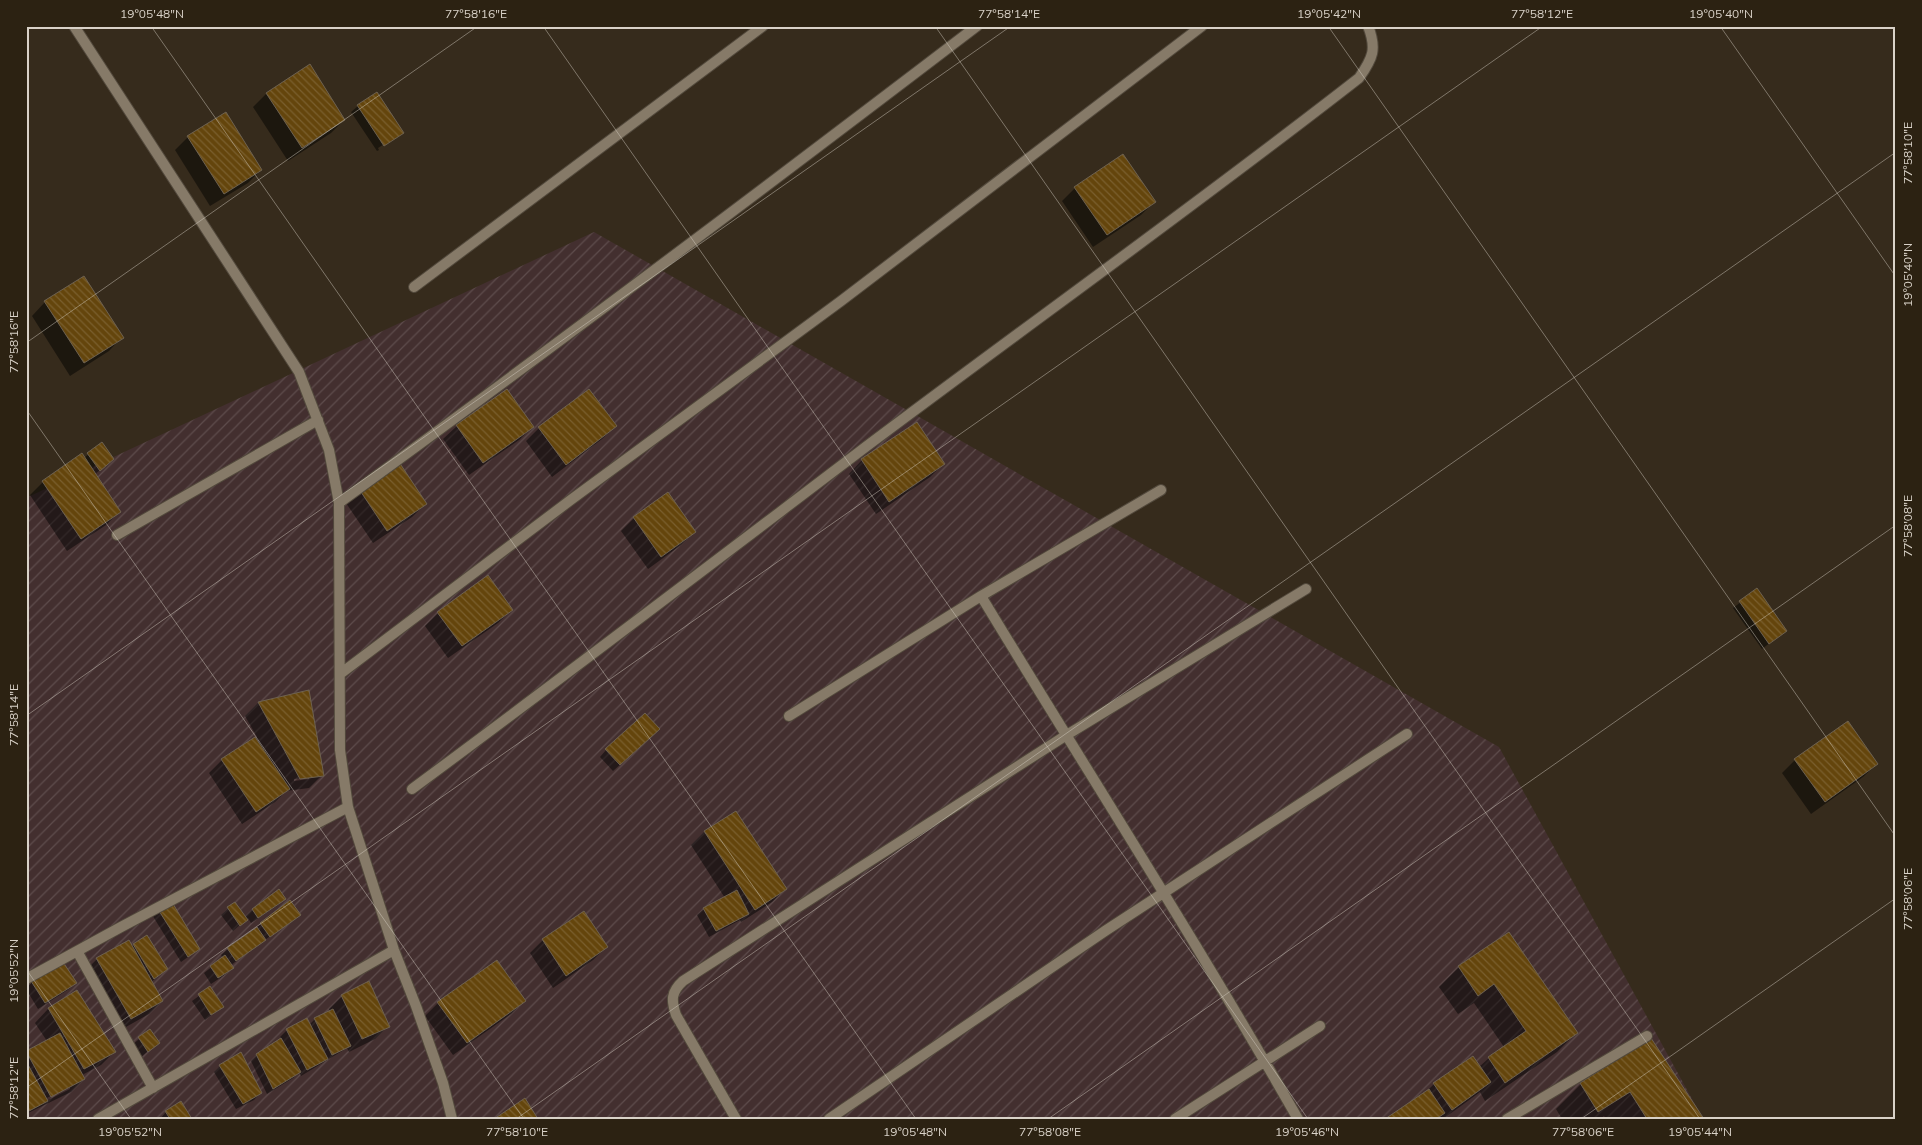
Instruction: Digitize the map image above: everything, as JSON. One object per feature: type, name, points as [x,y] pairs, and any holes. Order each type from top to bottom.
[{"type":"street","points":[[74,26],[299,372],[329,450],[339,502],[340,750],[348,807],[394,950],[443,1082],[452,1119]]},
{"type":"street","points":[[414,287],[763,26]]},
{"type":"street","points":[[339,502],[527,365],[977,26]]},
{"type":"street","points":[[340,674],[572,499],[849,295],[1202,26]]},
{"type":"street","points":[[412,789],[860,452],[1118,261],[1359,78],[1372,56],[1374,48],[1368,26]]},
{"type":"street","points":[[117,535],[318,420]]},
{"type":"street","points":[[789,716],[981,596],[1161,490]]},
{"type":"street","points":[[736,1119],[676,1015],[672,1001],[676,987],[1065,736],[1306,589]]},
{"type":"street","points":[[981,596],[1065,736],[1164,892],[1298,1119]]},
{"type":"street","points":[[829,1119],[1164,892],[1407,734]]},
{"type":"street","points":[[26,979],[348,807]]},
{"type":"street","points":[[98,1119],[394,950]]},
{"type":"street","points":[[77,951],[153,1088]]},
{"type":"street","points":[[1175,1119],[1320,1026]]},
{"type":"street","points":[[1508,1119],[1647,1036]]},
{"type":"shaded area","points":[[594,232],[1499,747],[1703,1119],[26,1119],[26,498]]},
{"type":"building","points":[[310,64],[345,120],[302,148],[266,93]]},
{"type":"building","points":[[377,92],[404,133],[384,146],[357,105]]},
{"type":"building","points":[[226,112],[262,170],[224,194],[187,136]]},
{"type":"building","points":[[1123,154],[1156,202],[1107,235],[1074,187]]},
{"type":"building","points":[[84,276],[124,338],[84,363],[44,301]]},
{"type":"building","points":[[507,389],[534,427],[483,463],[456,425]]},
{"type":"building","points":[[589,389],[617,426],[566,465],[538,427]]},
{"type":"building","points":[[917,422],[945,464],[889,502],[861,459]]},
{"type":"building","points":[[102,442],[114,459],[100,471],[87,453]]},
{"type":"building","points":[[82,453],[121,512],[81,539],[42,481]]},
{"type":"building","points":[[399,462],[427,504],[387,531],[359,489]]},
{"type":"building","points":[[668,492],[696,532],[661,557],[633,517]]},
{"type":"building","points":[[488,575],[513,610],[462,646],[437,612]]},
{"type":"building","points":[[1757,588],[1787,631],[1769,644],[1739,601]]},
{"type":"building","points":[[309,690],[324,776],[300,779],[258,702]]},
{"type":"building","points":[[645,713],[660,729],[620,765],[605,749]]},
{"type":"building","points":[[1848,721],[1878,764],[1825,802],[1794,759]]},
{"type":"building","points":[[255,737],[290,789],[256,812],[221,759]]},
{"type":"building","points":[[736,811],[787,889],[755,910],[704,831]]},
{"type":"building","points":[[279,889],[286,899],[258,918],[252,909]]},
{"type":"building","points":[[737,890],[749,914],[716,931],[703,908]]},
{"type":"building","points":[[169,897],[200,949],[188,957],[156,906]]},
{"type":"building","points":[[290,900],[301,915],[270,937],[260,923]]},
{"type":"building","points":[[235,902],[248,920],[240,926],[227,907]]},
{"type":"building","points":[[584,911],[608,947],[566,976],[542,939]]},
{"type":"building","points":[[257,927],[266,940],[236,961],[227,948]]},
{"type":"building","points":[[1509,932],[1578,1033],[1505,1083],[1488,1057],[1526,1031],[1494,984],[1478,996],[1458,966]]},
{"type":"building","points":[[147,935],[168,969],[154,979],[133,944]]},
{"type":"building","points":[[129,940],[163,1001],[131,1019],[96,958]]},
{"type":"building","points":[[225,955],[234,968],[218,978],[210,966]]},
{"type":"building","points":[[497,960],[526,1001],[467,1043],[437,1002]]},
{"type":"building","points":[[63,962],[77,983],[45,1003],[31,981]]},
{"type":"building","points":[[369,981],[390,1027],[362,1039],[341,995]]},
{"type":"building","points":[[210,986],[224,1007],[211,1015],[198,994]]},
{"type":"building","points":[[77,990],[116,1052],[84,1069],[48,1008]]},
{"type":"building","points":[[333,1009],[351,1046],[332,1055],[314,1018]]},
{"type":"building","points":[[307,1018],[328,1059],[307,1070],[286,1029]]},
{"type":"building","points":[[150,1029],[160,1043],[148,1052],[138,1037]]},
{"type":"building","points":[[60,1033],[85,1079],[51,1097],[26,1051]]},
{"type":"building","points":[[281,1038],[301,1072],[273,1089],[256,1054]]},
{"type":"building","points":[[1651,1038],[1704,1119],[1647,1119],[1630,1092],[1598,1112],[1580,1083]]},
{"type":"building","points":[[241,1052],[262,1093],[243,1104],[219,1065]]},
{"type":"building","points":[[1473,1056],[1491,1082],[1452,1110],[1433,1083]]},
{"type":"building","points":[[26,1061],[48,1101],[29,1111],[26,1105]]},
{"type":"building","points":[[1429,1089],[1445,1113],[1436,1119],[1385,1119]]},
{"type":"building","points":[[525,1098],[538,1119],[494,1119]]},
{"type":"building","points":[[181,1101],[192,1119],[170,1119],[165,1111]]}]
